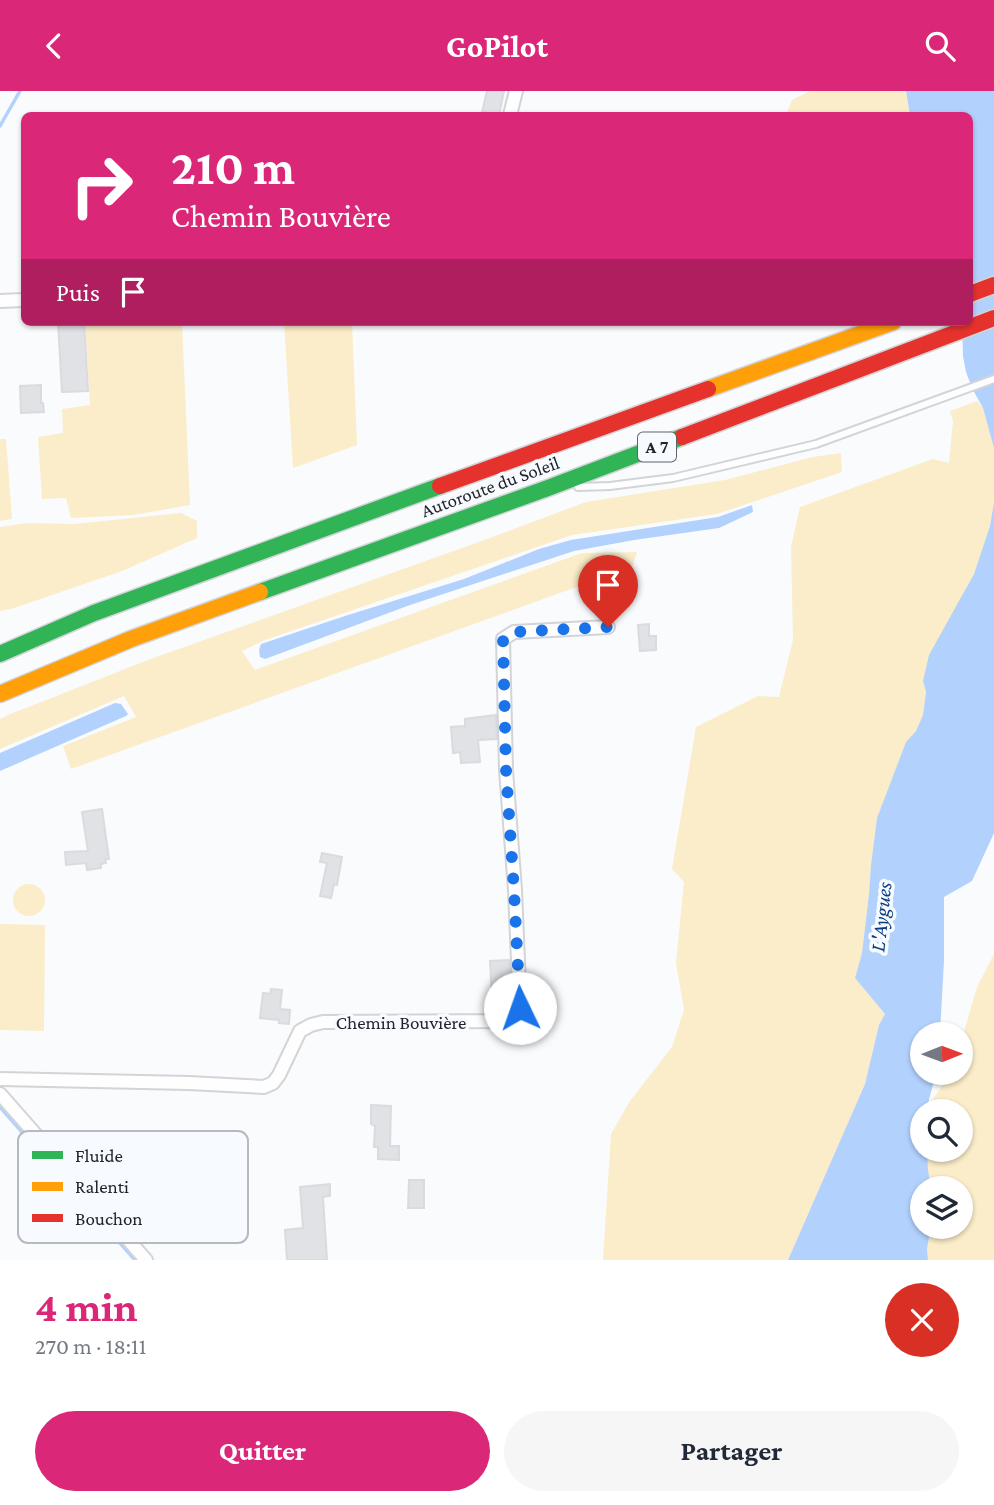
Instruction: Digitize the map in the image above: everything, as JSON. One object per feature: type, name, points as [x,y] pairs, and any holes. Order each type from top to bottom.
[{"type":"highway","points":[[973,293],[994,285]]},
{"type":"highway","name":"Autoroute du Soleil","points":[[0,694],[144,634],[548,488],[994,319]]},
{"type":"highway","name":"Autoroute du Soleil","points":[[0,654],[94,613],[194,575],[882,326]]},
{"type":"street","points":[[511,112],[516,91]]},
{"type":"street","points":[[0,301],[21,300]]},
{"type":"street","name":"Chemin Bouvière","points":[[0,1079],[264,1087],[273,1083],[279,1075],[300,1031],[311,1025],[323,1022],[510,1021],[517,1017],[520,1008],[506,770],[503,639],[514,632],[608,627]]},
{"type":"street","points":[[0,1094],[33,1131]]},
{"type":"street","points":[[131,1243],[146,1260]]},
{"type":"lane","points":[[548,488],[610,486],[673,478],[816,444],[994,379]]},
{"type":"shaded area","points":[[810,91],[906,91],[910,112],[787,112],[792,100]]},
{"type":"shaded area","points":[[85,326],[182,326],[190,505],[134,515],[71,518],[66,498],[42,499],[38,437],[63,433],[62,409],[90,405]]},
{"type":"shaded area","points":[[284,326],[352,326],[357,445],[293,468]]},
{"type":"shaded area","points":[[977,401],[983,408],[994,448],[994,502],[990,526],[974,574],[923,681],[926,692],[923,715],[916,731],[906,743],[877,818],[862,953],[855,978],[885,1014],[879,1025],[865,1084],[788,1260],[603,1260],[611,1134],[630,1101],[672,1047],[684,1010],[676,963],[684,882],[672,869],[696,727],[758,696],[779,697],[793,640],[791,547],[800,507],[933,459],[949,463],[953,421],[950,411]]},
{"type":"shaded area","points":[[0,439],[6,439],[12,519],[0,521]]},
{"type":"shaded area","points":[[841,453],[842,472],[717,514],[572,535],[265,640],[242,651],[255,670],[582,553],[637,552],[632,567],[71,769],[63,746],[136,717],[124,696],[0,749],[0,719],[8,715],[148,660],[586,502],[725,480],[813,457]]},
{"type":"shaded area","points":[[181,513],[197,521],[197,538],[122,571],[0,611],[0,527],[28,523],[74,524]]},
{"type":"shaded area","points":[[29,884],[40,889],[45,900],[40,911],[29,916],[18,911],[13,900],[18,889]]},
{"type":"shaded area","points":[[0,924],[45,925],[44,1031],[0,1030]]},
{"type":"shaded area","points":[[994,954],[994,1260],[928,1260],[929,1239],[973,1239],[973,1176],[929,1176],[928,1162],[973,1162],[973,1099],[933,1099],[943,1085],[973,1085],[973,1022],[967,1022],[977,987]]},
{"type":"water","points":[[906,91],[994,91],[994,448],[983,408],[966,372],[963,356],[962,326],[973,326],[973,112],[910,112]]},
{"type":"water","name":"L'Aygues","points":[[994,502],[994,833],[972,881],[944,897],[941,1022],[910,1022],[910,1085],[933,1085],[929,1099],[910,1099],[910,1162],[928,1162],[929,1176],[910,1176],[910,1239],[929,1239],[928,1260],[788,1260],[865,1084],[879,1025],[885,1014],[855,978],[862,953],[877,818],[906,742],[916,731],[923,715],[926,692],[923,681],[929,655],[974,574],[990,526]]},
{"type":"water","points":[[752,505],[753,512],[719,528],[574,551],[410,605],[265,659],[260,657],[261,644],[464,579],[539,549],[571,540],[718,517]]},
{"type":"water","points":[[115,703],[121,704],[128,714],[126,716],[0,771],[0,753]]},
{"type":"building","points":[[487,91],[504,91],[500,112],[482,112]]},
{"type":"building","points":[[58,326],[84,326],[88,391],[62,392]]},
{"type":"building","points":[[41,385],[44,412],[21,413],[20,386]]},
{"type":"building","points":[[649,624],[649,636],[656,636],[656,650],[640,651],[638,625]]},
{"type":"building","points":[[496,715],[497,739],[478,740],[480,762],[461,763],[460,752],[453,753],[451,727],[465,726],[465,719]]},
{"type":"building","points":[[102,809],[109,859],[105,859],[106,863],[101,864],[101,868],[87,870],[86,863],[66,865],[65,852],[88,851],[82,812]]},
{"type":"building","points":[[322,853],[342,857],[337,885],[334,884],[331,898],[320,896],[327,863],[320,862]]},
{"type":"building","points":[[509,960],[511,1007],[508,1012],[493,1012],[490,961]]},
{"type":"building","points":[[271,989],[282,990],[280,1009],[290,1010],[289,1024],[260,1018],[263,993],[270,994]]},
{"type":"building","points":[[371,1105],[391,1106],[390,1146],[399,1146],[399,1160],[378,1159],[378,1147],[374,1147],[375,1126],[371,1124]]},
{"type":"building","points":[[409,1180],[424,1180],[424,1208],[408,1208]]},
{"type":"building","points":[[330,1184],[330,1196],[323,1197],[327,1260],[287,1260],[285,1230],[303,1228],[300,1187]]},
{"type":"waterway","points":[[0,126],[20,91]]},
{"type":"waterway","points":[[0,1107],[21,1131]]},
{"type":"waterway","points":[[120,1243],[135,1260]]},
{"type":"traffic: fast","points":[[260,592],[682,437]]},
{"type":"traffic: fast","points":[[0,654],[94,613],[440,486]]},
{"type":"traffic: slow","points":[[708,389],[882,326]]},
{"type":"traffic: slow","points":[[0,694],[131,639],[260,592]]},
{"type":"traffic: jam","points":[[973,293],[994,285]]},
{"type":"traffic: jam","points":[[682,437],[994,318]]},
{"type":"traffic: jam","points":[[440,486],[708,389]]},
{"type":"route","points":[[520,1008],[506,770],[503,639],[514,632],[608,627]]}]
